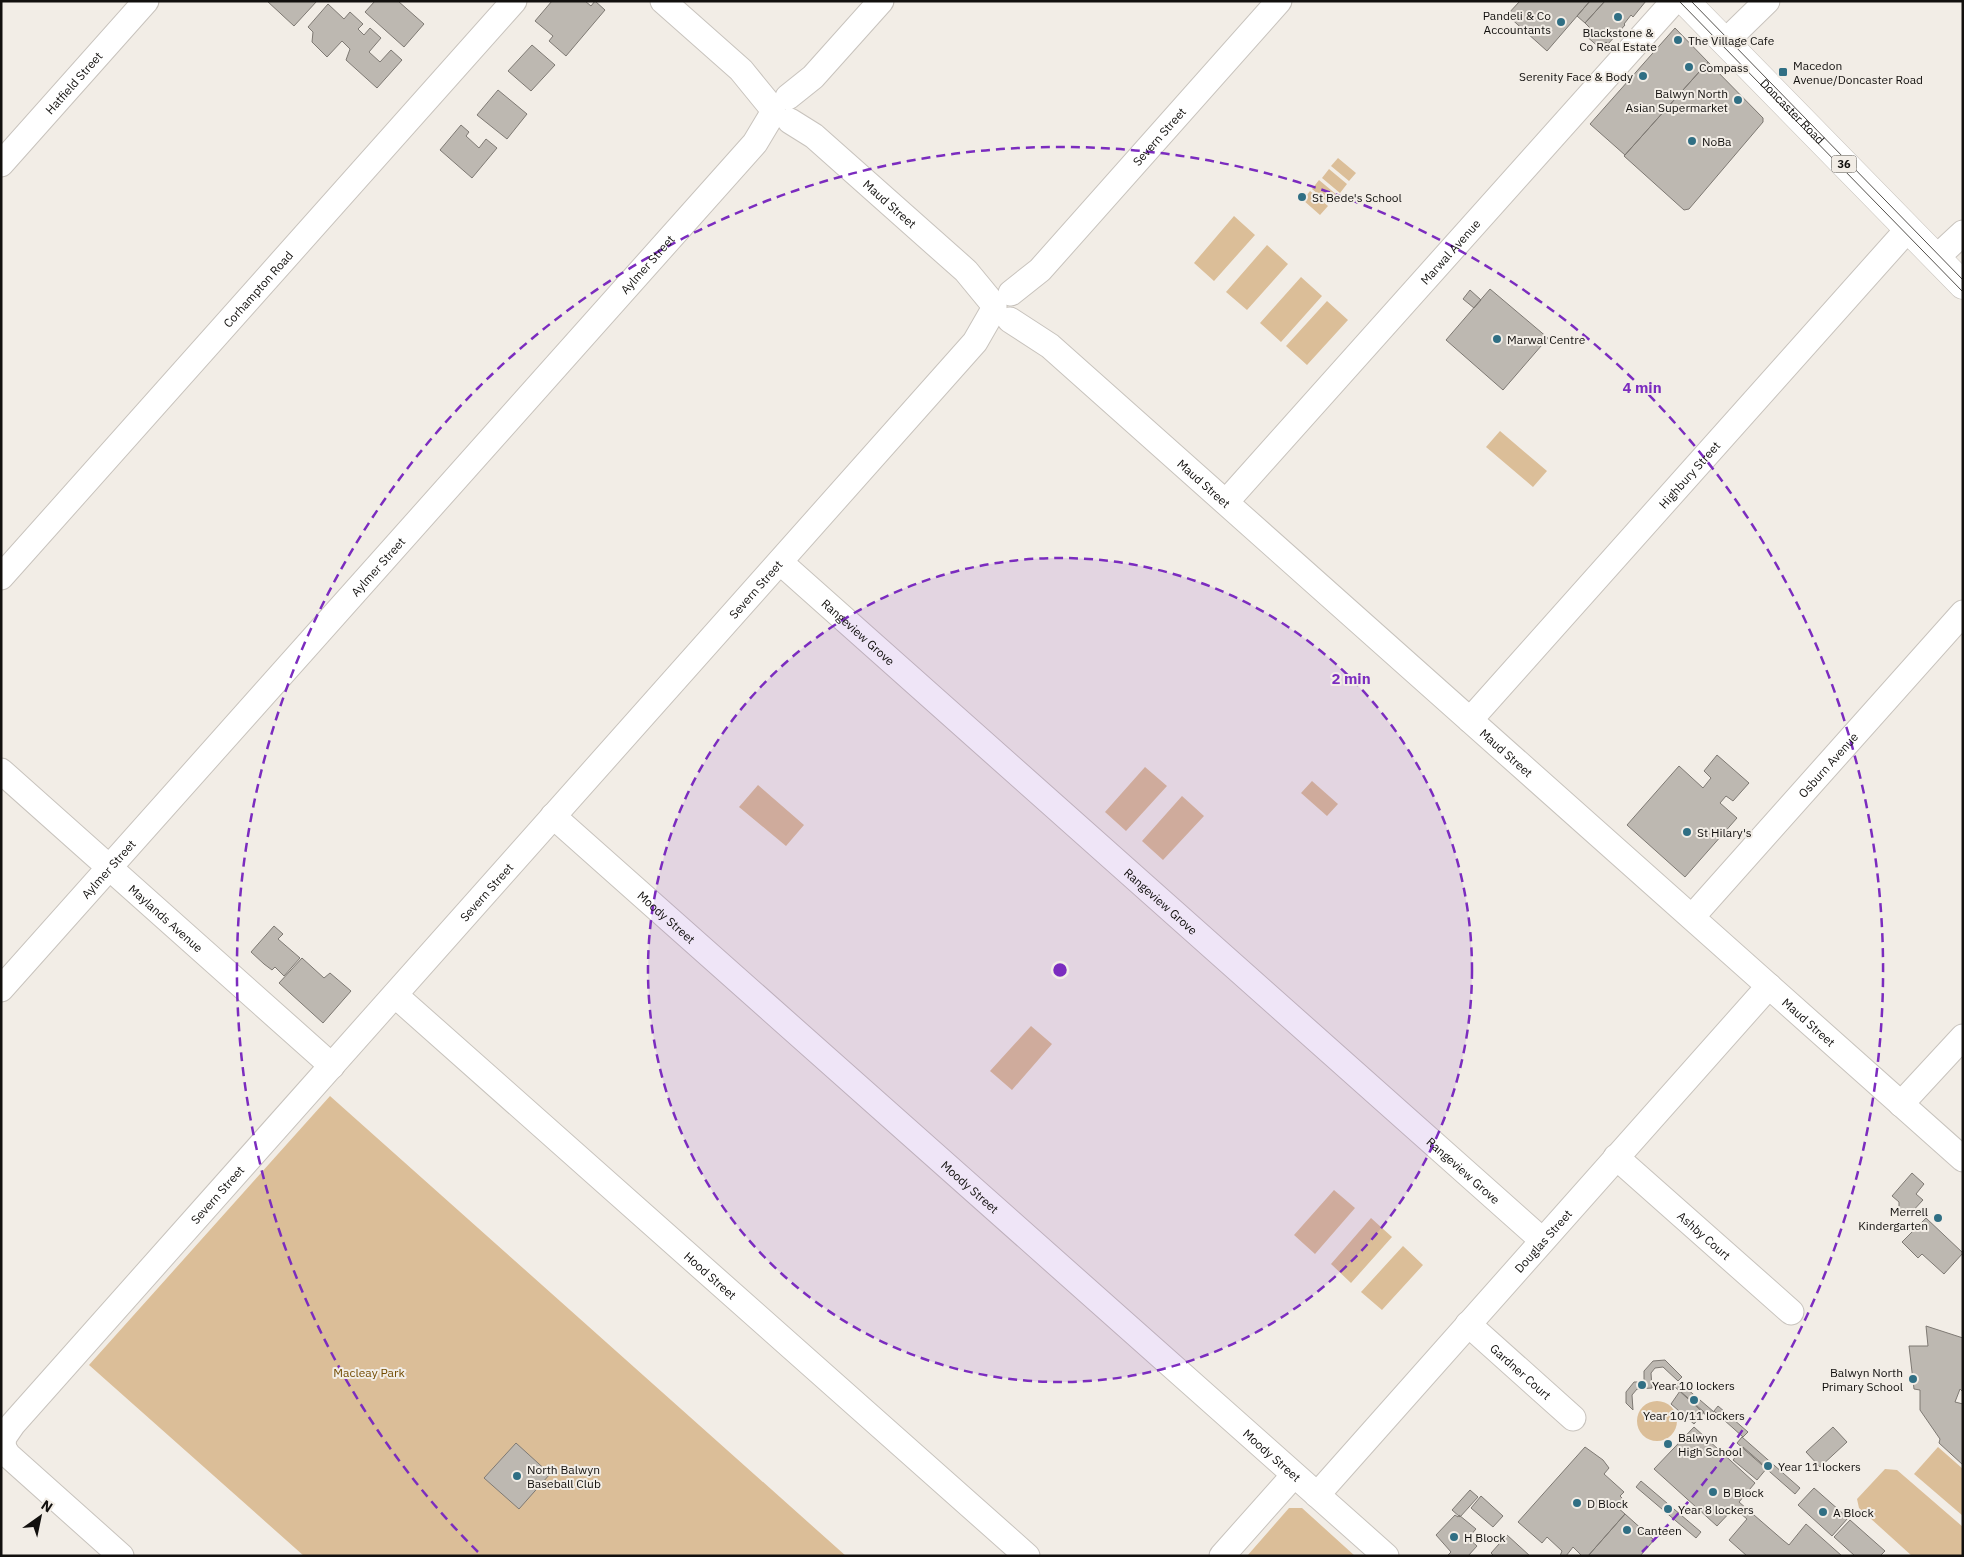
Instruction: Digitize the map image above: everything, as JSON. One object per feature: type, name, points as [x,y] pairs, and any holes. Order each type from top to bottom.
[{"type":"main road","name":"Doncaster Road","points":[[1685,1],[1963,286]]},
{"type":"street","name":"Hatfield Street","points":[[1,164],[146,1]]},
{"type":"street","name":"Corhampton Road","points":[[1,576],[514,1]]},
{"type":"street","name":"Maud Street","points":[[663,1],[1008,306],[1050,346],[1963,1159]]},
{"type":"street","name":"Aylmer Street","points":[[1,989],[880,1]]},
{"type":"street","name":"Severn Street","points":[[2,1444],[4,1437],[13,1424],[1279,1]]},
{"type":"street","name":"Marwal Avenue","points":[[1226,502],[1674,1]]},
{"type":"street","points":[[1725,42],[1767,1]]},
{"type":"street","name":"Highbury Street","points":[[1470,720],[1908,229]]},
{"type":"street","points":[[1936,258],[1963,233]]},
{"type":"street","name":"Rangeview Grove","points":[[780,562],[1542,1240]]},
{"type":"street","name":"Osburn Avenue","points":[[1692,917],[1963,613]]},
{"type":"street","name":"Maylands Avenue","points":[[1,771],[332,1066]]},
{"type":"street","name":"Moody Street","points":[[553,816],[1386,1556]]},
{"type":"street","name":"Douglas Street","points":[[1317,1495],[1769,986]]},
{"type":"street","name":"Hood Street","points":[[395,995],[1026,1556]]},
{"type":"street","points":[[1901,1104],[1963,1037]]},
{"type":"street","name":"Ashby Court","points":[[1616,1157],[1791,1312]]},
{"type":"street","name":"Gardner Court","points":[[1468,1324],[1574,1418]]},
{"type":"street","points":[[2,1444],[8,1455],[121,1556]]},
{"type":"street","points":[[1222,1556],[1294,1475]]},
{"type":"green space","points":[[1338,158],[1356,173],[1349,181],[1331,166]]},
{"type":"green space","points":[[1329,169],[1347,184],[1340,193],[1322,178]]},
{"type":"green space","points":[[1319,180],[1337,195],[1330,204],[1312,189]]},
{"type":"green space","points":[[1310,191],[1328,206],[1320,215],[1303,200]]},
{"type":"green space","points":[[1234,216],[1255,235],[1214,281],[1194,263]]},
{"type":"green space","points":[[1267,245],[1288,264],[1247,310],[1226,292]]},
{"type":"green space","points":[[1301,277],[1322,296],[1281,342],[1260,323]]},
{"type":"green space","points":[[1327,301],[1348,320],[1307,365],[1286,346]]},
{"type":"green space","points":[[1500,431],[1547,471],[1533,487],[1486,447]]},
{"type":"green space","points":[[1145,767],[1167,786],[1126,831],[1105,812]]},
{"type":"green space","points":[[1312,781],[1338,804],[1327,816],[1301,793]]},
{"type":"green space","points":[[758,785],[804,825],[786,846],[739,807]]},
{"type":"green space","points":[[1182,796],[1204,816],[1163,860],[1142,841]]},
{"type":"green space","points":[[1031,1026],[1052,1044],[1012,1090],[990,1071]]},
{"type":"green space","name":"Macleay Park","points":[[330,1096],[846,1556],[304,1556],[89,1365]]},
{"type":"green space","points":[[1334,1190],[1355,1208],[1315,1254],[1294,1235]]},
{"type":"green space","points":[[1371,1218],[1392,1237],[1351,1283],[1331,1264]]},
{"type":"green space","points":[[1403,1246],[1423,1265],[1382,1310],[1361,1292]]},
{"type":"green space","points":[[1657,1401],[1671,1407],[1677,1421],[1671,1435],[1657,1441],[1643,1435],[1637,1421],[1643,1407]]},
{"type":"green space","points":[[1938,1447],[1963,1469],[1963,1516],[1914,1474]]},
{"type":"green space","points":[[1885,1469],[1897,1470],[1963,1527],[1963,1556],[1912,1556],[1859,1508],[1857,1499]]},
{"type":"green space","points":[[1289,1508],[1302,1508],[1355,1556],[1247,1556]]},
{"type":"building","points":[[267,1],[317,1],[294,26]]},
{"type":"building","points":[[375,1],[398,1],[424,24],[404,47],[365,12]]},
{"type":"building","points":[[552,1],[585,1],[591,6],[595,1],[605,10],[566,56],[549,41],[553,36],[535,21]]},
{"type":"building","points":[[1520,1],[1590,1],[1547,51],[1507,15]]},
{"type":"building","points":[[1590,1],[1605,1],[1585,23],[1577,16]]},
{"type":"building","points":[[1605,1],[1646,1],[1633,17],[1631,15],[1625,25],[1608,44],[1606,42],[1601,49],[1585,35],[1591,29],[1585,23]]},
{"type":"building","points":[[328,4],[344,19],[350,12],[363,24],[358,29],[364,35],[370,28],[381,38],[369,52],[380,62],[391,50],[402,60],[377,88],[346,60],[350,49],[342,41],[327,57],[312,42],[313,32],[308,27]]},
{"type":"building","points":[[1675,28],[1708,62],[1625,155],[1590,124]]},
{"type":"building","points":[[532,45],[555,65],[531,91],[508,71]]},
{"type":"building","name":"NoBa","points":[[1708,62],[1763,118],[1763,122],[1689,209],[1684,210],[1624,156]]},
{"type":"building","points":[[498,90],[527,114],[507,139],[477,115]]},
{"type":"building","points":[[461,125],[469,132],[466,136],[479,148],[486,139],[497,148],[472,178],[440,150]]},
{"type":"building","name":"Marwal Centre","points":[[1490,289],[1548,338],[1503,390],[1446,340]]},
{"type":"building","points":[[1470,290],[1481,300],[1474,308],[1463,299]]},
{"type":"building","points":[[1717,755],[1749,783],[1733,801],[1726,796],[1720,803],[1737,818],[1685,877],[1627,825],[1679,766],[1703,788],[1711,778],[1704,771]]},
{"type":"building","points":[[274,926],[283,934],[278,939],[300,958],[284,976],[275,967],[272,970],[251,952]]},
{"type":"building","points":[[302,958],[324,978],[330,973],[351,991],[323,1023],[279,983]]},
{"type":"building","points":[[1912,1173],[1924,1184],[1916,1194],[1923,1200],[1909,1215],[1904,1210],[1899,1215],[1899,1202],[1892,1196]]},
{"type":"building","points":[[1926,1218],[1963,1253],[1944,1274],[1922,1254],[1918,1258],[1902,1242]]},
{"type":"building","points":[[1926,1326],[1963,1338],[1963,1392],[1960,1389],[1955,1402],[1963,1404],[1963,1465],[1939,1443],[1940,1439],[1920,1410],[1920,1390],[1914,1389],[1909,1346],[1928,1346]]},
{"type":"building","name":"Year 10 lockers","points":[[1665,1360],[1682,1377],[1678,1381],[1663,1367],[1655,1368],[1651,1373],[1652,1388],[1637,1389],[1632,1395],[1633,1410],[1626,1403],[1626,1392],[1634,1382],[1644,1382],[1644,1371],[1653,1361]]},
{"type":"building","name":"Year 10/11 lockers","points":[[1679,1382],[1714,1412],[1709,1418],[1675,1387]]},
{"type":"building","points":[[1680,1391],[1704,1412],[1694,1424],[1671,1404]]},
{"type":"building","points":[[1718,1406],[1748,1432],[1743,1437],[1714,1411]]},
{"type":"building","name":"B Block","points":[[1694,1427],[1755,1483],[1739,1502],[1789,1545],[1806,1524],[1842,1556],[1747,1556],[1729,1540],[1747,1519],[1734,1508],[1717,1526],[1654,1469]]},
{"type":"building","points":[[1833,1427],[1847,1442],[1820,1467],[1806,1452]]},
{"type":"building","name":"Year 11 lockers","points":[[1742,1437],[1800,1488],[1795,1494],[1737,1443]]},
{"type":"building","name":"North Balwyn Baseball Club","points":[[516,1443],[550,1474],[519,1509],[484,1478]]},
{"type":"building","name":"D Block","points":[[1585,1447],[1603,1460],[1609,1468],[1604,1474],[1624,1492],[1620,1496],[1623,1499],[1617,1507],[1625,1514],[1588,1556],[1582,1556],[1573,1547],[1566,1556],[1560,1556],[1562,1551],[1547,1537],[1542,1543],[1518,1522]]},
{"type":"building","points":[[1743,1447],[1767,1468],[1757,1480],[1733,1460]]},
{"type":"building","name":"Year 8 lockers","points":[[1641,1481],[1701,1532],[1696,1538],[1636,1487]]},
{"type":"building","name":"A Block","points":[[1814,1488],[1848,1518],[1832,1536],[1798,1505]]},
{"type":"building","points":[[1470,1490],[1478,1497],[1460,1517],[1452,1510]]},
{"type":"building","points":[[1481,1496],[1503,1516],[1493,1527],[1471,1508]]},
{"type":"building","name":"Canteen","points":[[1625,1514],[1654,1540],[1640,1556],[1588,1556]]},
{"type":"building","name":"H Block","points":[[1455,1515],[1458,1517],[1459,1515],[1476,1529],[1468,1538],[1477,1546],[1468,1556],[1447,1556],[1451,1552],[1436,1535]]},
{"type":"building","name":"A Block","points":[[1850,1520],[1885,1551],[1880,1556],[1855,1556],[1834,1537]]},
{"type":"building","points":[[1507,1535],[1530,1556],[1494,1556],[1491,1553]]},
{"type":"tram line","points":[[1679,1],[1963,292]]},
{"type":"tram line","points":[[1691,1],[1963,280]]},
{"type":"place","name":"Blackstone & Co Real Estate","points":[[1618,17]]},
{"type":"place","name":"Pandeli & Co Accountants","points":[[1561,22]]},
{"type":"place","name":"The Village Cafe","points":[[1678,40]]},
{"type":"place","name":"Compass","points":[[1689,67]]},
{"type":"place","name":"Macedon Avenue/Doncaster Road","points":[[1783,72]]},
{"type":"place","name":"Serenity Face & Body","points":[[1643,76]]},
{"type":"place","name":"Balwyn North Asian Supermarket","points":[[1738,100]]},
{"type":"place","name":"NoBa","points":[[1692,141]]},
{"type":"place","name":"St Bede's School","points":[[1302,197]]},
{"type":"place","name":"Marwal Centre","points":[[1497,339]]},
{"type":"place","name":"St Hilary's","points":[[1687,832]]},
{"type":"place","name":"Merrell Kindergarten","points":[[1938,1218]]},
{"type":"place","name":"Balwyn North Primary School","points":[[1913,1379]]},
{"type":"place","name":"Year 10 lockers","points":[[1642,1385]]},
{"type":"place","name":"Year 10/11 lockers","points":[[1694,1400]]},
{"type":"place","name":"Balwyn High School","points":[[1668,1444]]},
{"type":"place","name":"Year 11 lockers","points":[[1768,1466]]},
{"type":"place","name":"North Balwyn Baseball Club","points":[[517,1476]]},
{"type":"place","name":"B Block","points":[[1713,1492]]},
{"type":"place","name":"D Block","points":[[1577,1503]]},
{"type":"place","name":"Year 8 lockers","points":[[1668,1509]]},
{"type":"place","name":"A Block","points":[[1823,1512]]},
{"type":"place","name":"Canteen","points":[[1627,1530]]},
{"type":"place","name":"H Block","points":[[1454,1537]]}]
